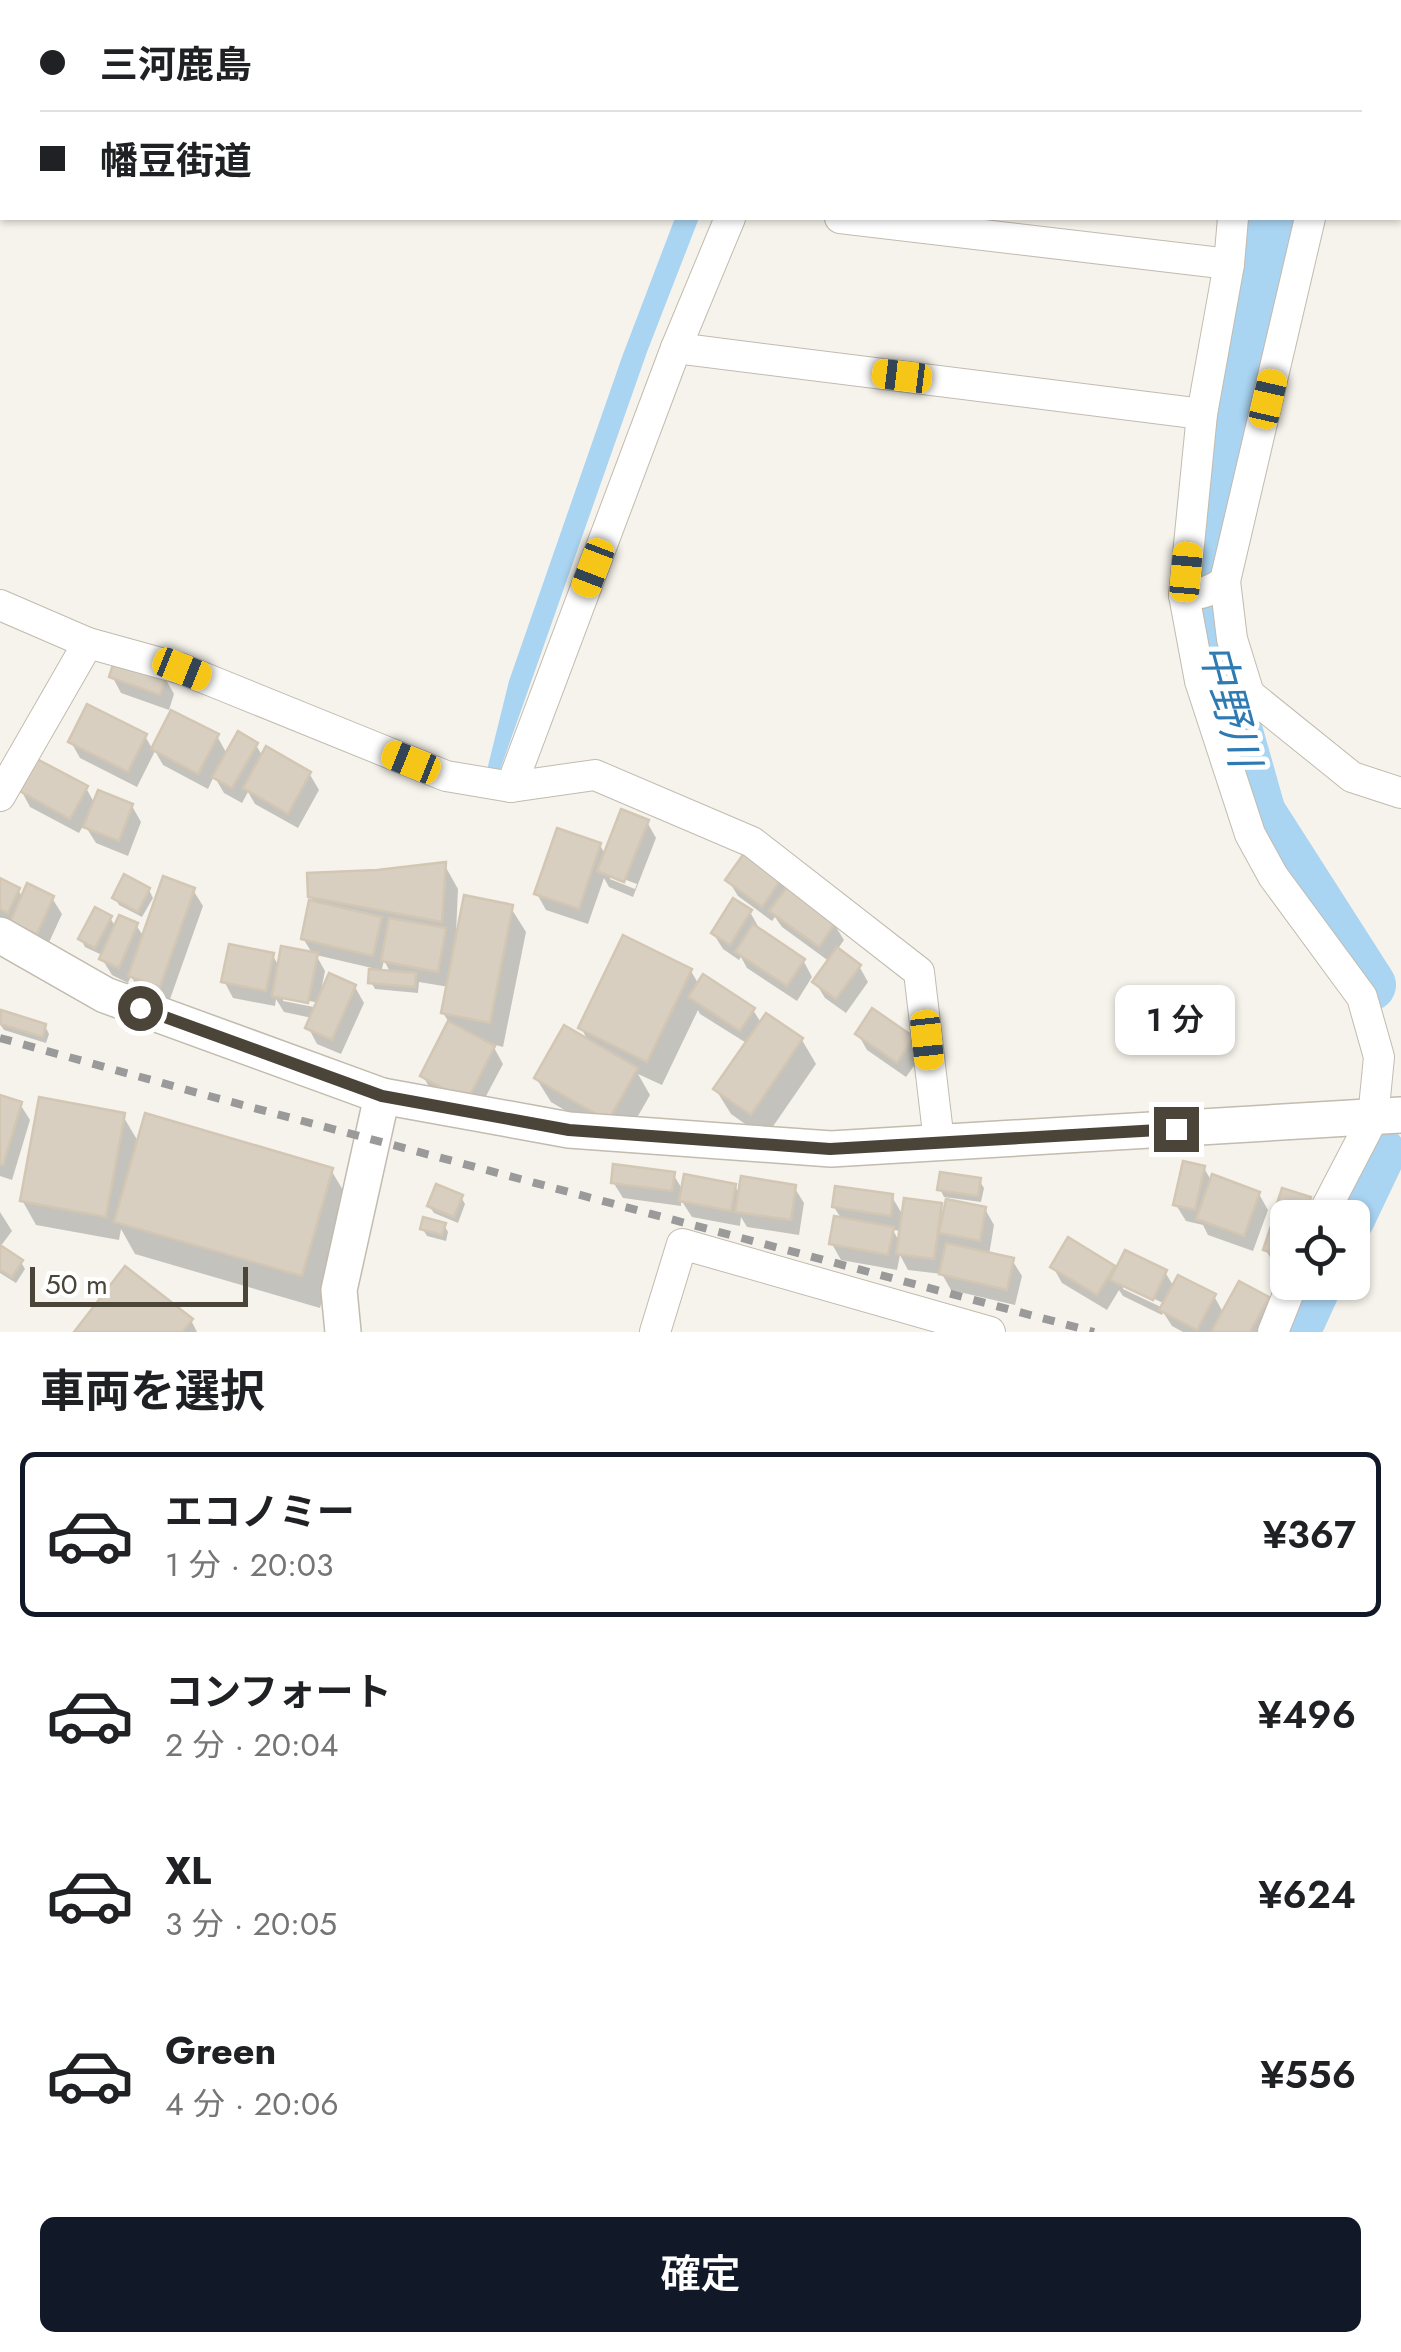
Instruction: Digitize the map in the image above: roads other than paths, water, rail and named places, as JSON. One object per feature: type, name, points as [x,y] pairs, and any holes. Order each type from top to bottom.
[{"type":"street","points":[[510,787],[676,348],[729,220]]},
{"type":"street","points":[[857,220],[1229,264]]},
{"type":"street","points":[[1233,220],[1229,264],[1202,414],[1205,590],[1200,681],[1250,834],[1274,876],[1362,997],[1379,1057],[1387,1116],[1333,1200]]},
{"type":"street","points":[[1309,220],[1205,590],[1232,639],[1249,694],[1352,777],[1401,793]]},
{"type":"street","points":[[676,348],[1202,414]]},
{"type":"street","points":[[0,605],[88,642],[182,669],[446,776],[510,787],[595,775],[752,842],[919,972],[938,1142]]},
{"type":"street","points":[[1,793],[88,642]]},
{"type":"street","points":[[0,934],[105,995],[382,1096],[569,1130],[830,1149],[1387,1116]]},
{"type":"street","points":[[343,1332],[338,1290],[382,1096]]},
{"type":"street","points":[[655,1332],[682,1244],[990,1332]]},
{"type":"street","points":[[1273,1332],[1286,1300]]},
{"type":"water","points":[[674,220],[698,220],[647,352],[499,773],[487,770],[509,681]]},
{"type":"waterway","name":"中野川","points":[[1272,220],[1206,525],[1208,630],[1260,813],[1370,985]]},
{"type":"waterway","name":"中野川","points":[[1358,1200],[1380,1153]]},
{"type":"waterway","name":"中野川","points":[[1294,1332],[1309,1300]]},
{"type":"railway","points":[[0,1038],[1094,1332]]}]
